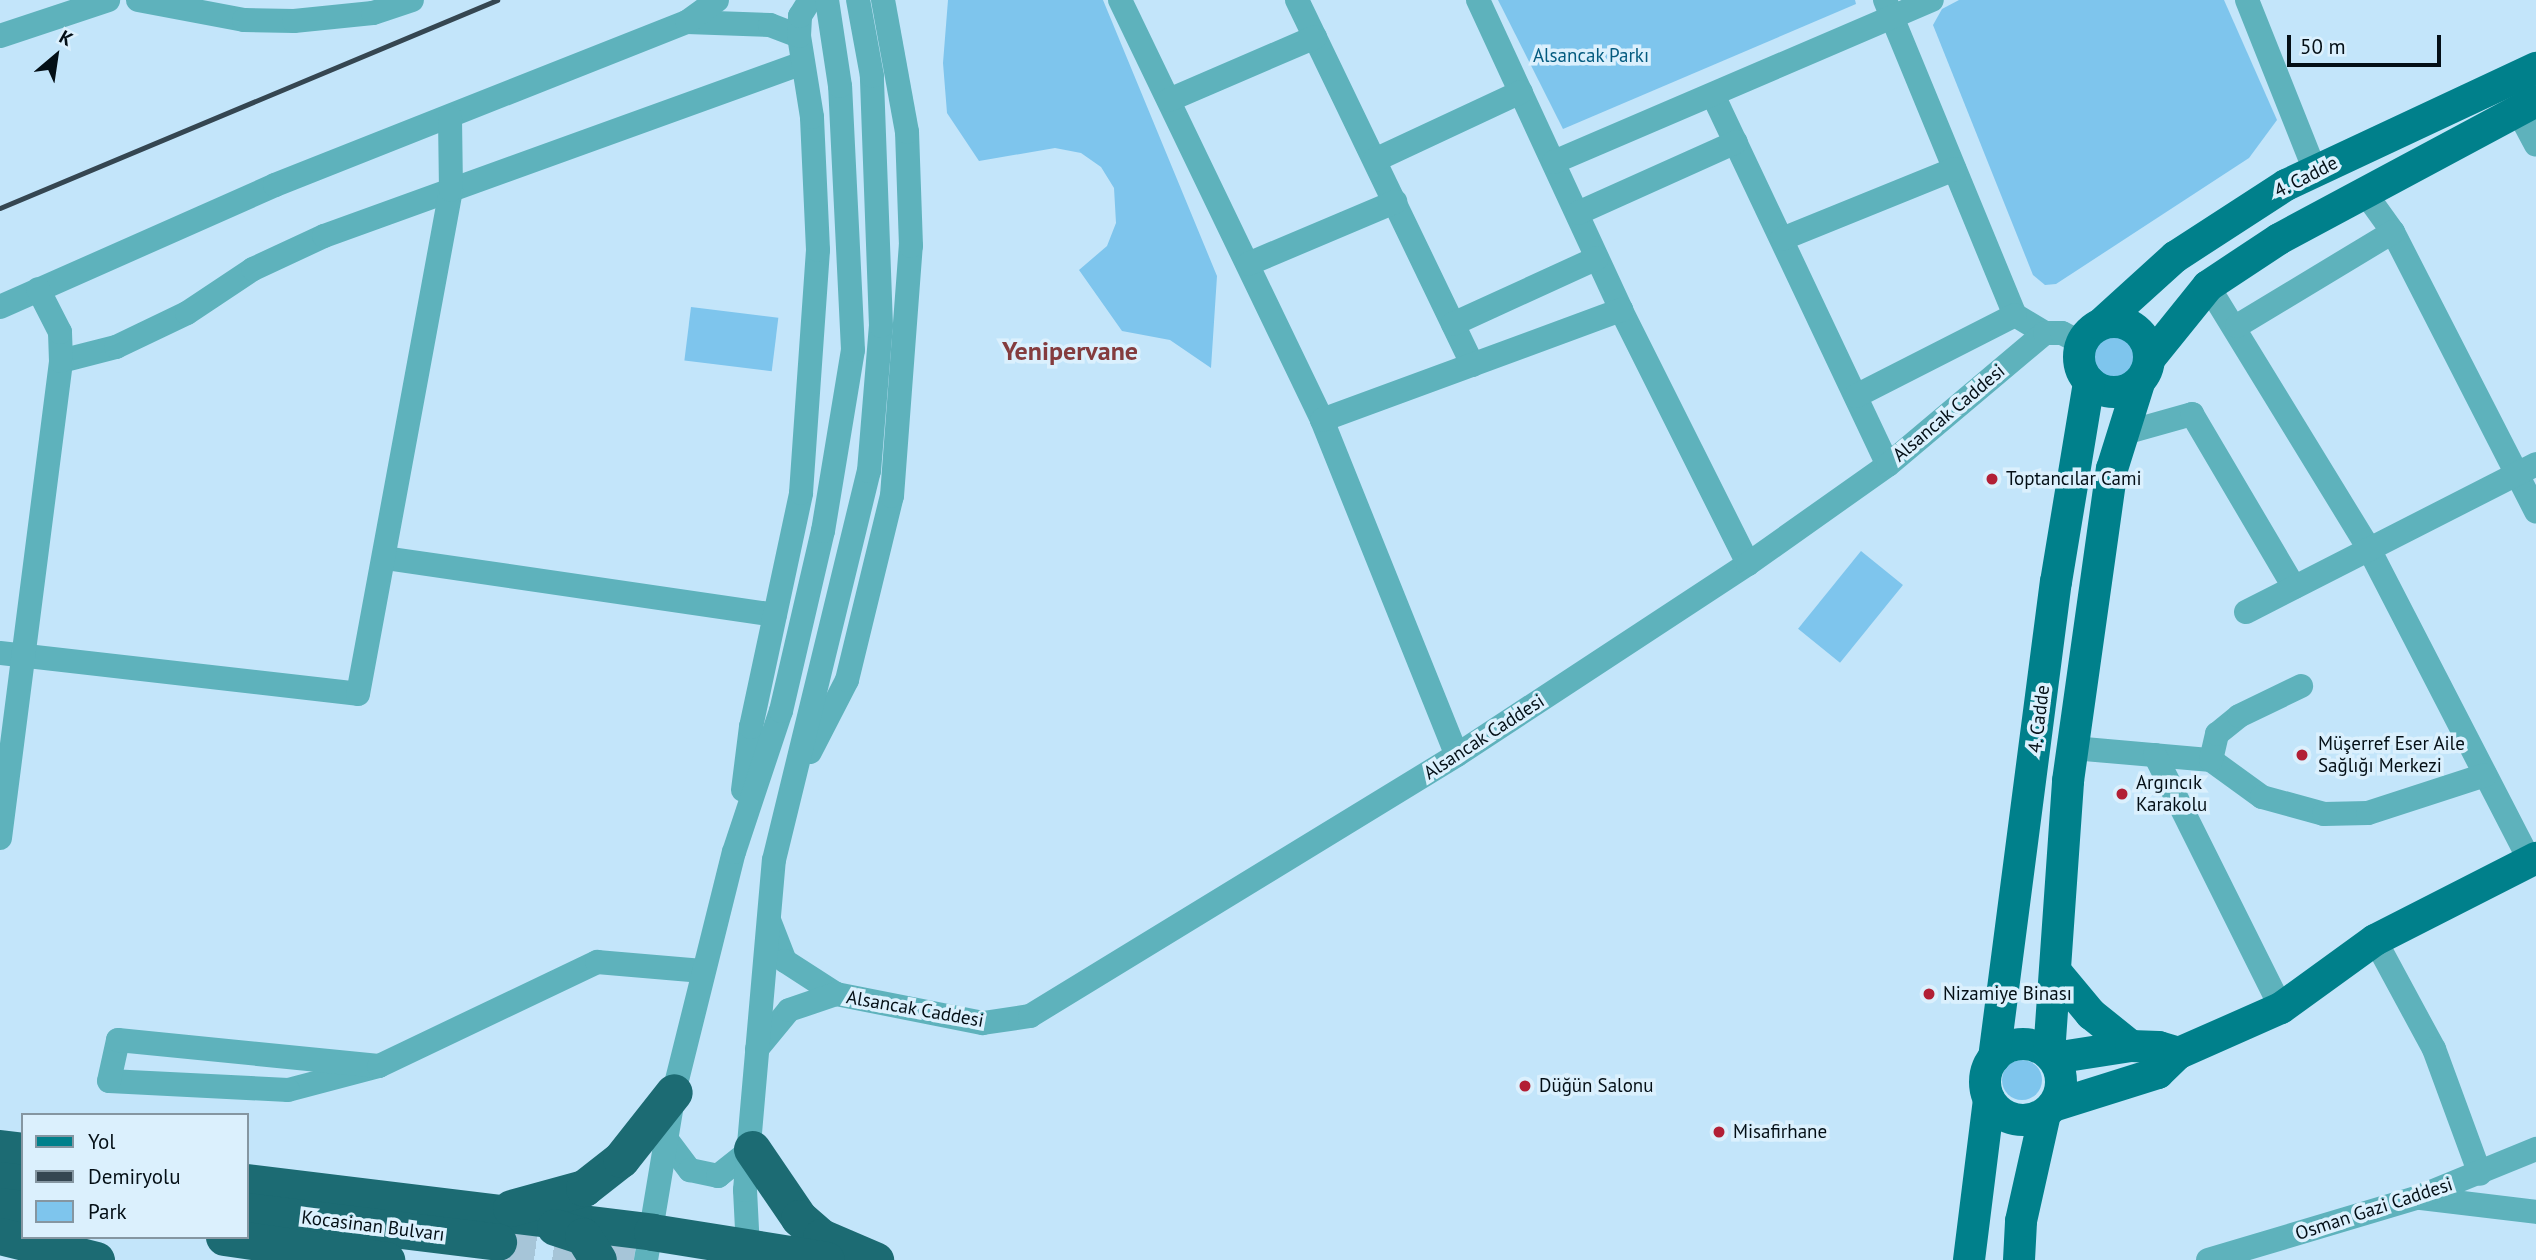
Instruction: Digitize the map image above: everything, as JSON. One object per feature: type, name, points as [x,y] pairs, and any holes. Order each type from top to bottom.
[{"type":"highway","points":[[491,1228],[584,1188],[621,1159],[674,1092]]},
{"type":"highway","points":[[0,1148],[21,1151]]},
{"type":"highway","points":[[752,1149],[799,1218],[821,1237],[875,1260]]},
{"type":"highway","points":[[0,1180],[21,1183]]},
{"type":"highway","points":[[248,1182],[491,1228],[649,1246],[826,1260]]},
{"type":"highway","points":[[0,1206],[21,1209]]},
{"type":"highway","name":"Kocasinan Bulvarı","points":[[248,1211],[491,1228]]},
{"type":"highway","points":[[491,1228],[574,1231],[590,1243],[598,1260]]},
{"type":"highway","points":[[0,1236],[96,1260]]},
{"type":"highway","name":"Kocasinan Bulvarı","points":[[238,1239],[386,1260]]},
{"type":"highway","points":[[0,1259],[9,1260]]},
{"type":"main road","name":"4. Cadde","points":[[2091,334],[2175,257],[2315,171],[2536,68]]},
{"type":"main road","name":"4. Cadde","points":[[2051,1056],[2061,852],[2073,748],[2112,469],[2121,434],[2144,370],[2208,286],[2279,239],[2527,106]]},
{"type":"main road","points":[[2115,322],[2140,333],[2144,370],[2114,393],[2089,382],[2081,370],[2091,334],[2115,322]]},
{"type":"main road","name":"4. Cadde","points":[[1994,1058],[2056,582],[2089,382]]},
{"type":"main road","points":[[1989,1099],[2014,1119],[2158,1073],[2179,1053],[2281,1008],[2375,940],[2533,860]]},
{"type":"main road","points":[[2056,972],[2091,1014],[2131,1046]]},
{"type":"main road","points":[[1969,1260],[1989,1099],[1986,1075],[1994,1058],[2021,1044],[2051,1056],[2131,1046],[2159,1046],[2179,1053]]},
{"type":"main road","points":[[2019,1260],[2021,1221],[2049,1110],[2061,1088],[2051,1056]]},
{"type":"street","points":[[0,36],[108,0]]},
{"type":"street","points":[[138,0],[244,20],[294,21],[373,13],[412,0]]},
{"type":"street","points":[[0,307],[275,185],[687,22],[717,0]]},
{"type":"street","points":[[734,852],[751,727],[801,493],[818,250],[812,117],[799,36],[800,16],[810,0]]},
{"type":"street","points":[[649,1246],[674,1092],[734,852],[781,711],[817,556],[853,350],[840,86],[827,0]]},
{"type":"street","points":[[1121,0],[1322,420],[1457,755]]},
{"type":"street","points":[[1297,0],[1473,365]]},
{"type":"street","points":[[1478,0],[1621,310],[1748,564]]},
{"type":"street","points":[[1554,162],[1713,95],[1889,9],[1932,0]]},
{"type":"street","points":[[2247,0],[2315,171]]},
{"type":"street","points":[[792,789],[847,680],[892,496],[911,246],[907,132],[873,3]]},
{"type":"street","points":[[750,1254],[745,1190],[752,1149],[757,1049],[774,860],[870,458],[881,326],[872,76],[873,3]]},
{"type":"street","points":[[1889,9],[2015,315],[2045,333],[2091,334]]},
{"type":"street","points":[[687,22],[770,25],[799,36]]},
{"type":"street","points":[[1169,100],[1315,37]]},
{"type":"street","points":[[61,361],[116,346],[187,313],[288,251],[803,63]]},
{"type":"street","points":[[1374,160],[1521,92]]},
{"type":"street","points":[[1713,95],[1888,465]]},
{"type":"street","points":[[2527,106],[2536,145]]},
{"type":"street","points":[[11,654],[358,694],[451,191],[450,117]]},
{"type":"street","points":[[1577,213],[1736,142]]},
{"type":"street","points":[[1782,239],[1954,169]]},
{"type":"street","points":[[2365,193],[2393,232],[2526,469],[2536,511]]},
{"type":"street","points":[[1248,264],[1395,202]]},
{"type":"street","points":[[2236,326],[2393,232]]},
{"type":"street","points":[[1453,324],[1597,258]]},
{"type":"street","points":[[2208,286],[2236,326],[2369,549],[2485,775],[2533,860]]},
{"type":"street","points":[[0,838],[11,654],[61,361],[60,332],[38,289]]},
{"type":"street","points":[[1322,420],[1621,310]]},
{"type":"street","points":[[1856,396],[2015,315]]},
{"type":"street","name":"Alsancak Caddesi","points":[[769,920],[785,961],[836,994],[983,1023],[1030,1016],[1457,755],[1748,564],[1888,465],[2045,333]]},
{"type":"street","points":[[2121,434],[2192,414],[2294,587]]},
{"type":"street","points":[[2246,612],[2526,469]]},
{"type":"street","points":[[385,558],[775,615]]},
{"type":"street","points":[[2211,760],[2217,734],[2239,716],[2301,686]]},
{"type":"street","points":[[2073,748],[2211,760],[2262,797],[2324,814],[2368,813],[2485,775]]},
{"type":"street","points":[[2155,755],[2281,1008]]},
{"type":"street","points":[[2375,940],[2434,1049],[2480,1174]]},
{"type":"street","points":[[379,1066],[118,1040],[109,1081],[288,1090],[379,1066],[597,962],[704,971]]},
{"type":"street","name":"Alsancak Caddesi","points":[[757,1049],[789,1010],[836,994]]},
{"type":"street","points":[[667,1139],[690,1170],[718,1176],[752,1149]]},
{"type":"street","name":"Osman Gazi Caddesi","points":[[2208,1260],[2416,1198],[2536,1149]]},
{"type":"street","points":[[2416,1198],[2536,1212]]},
{"type":"green space","points":[[948,0],[1103,0],[1217,276],[1211,368],[1170,340],[1122,331],[1079,270],[1107,246],[1116,223],[1114,188],[1101,167],[1081,153],[1055,148],[979,161],[947,113],[943,63]]},
{"type":"green space","name":"Alsancak Parkı","points":[[1498,0],[1855,0],[1856,4],[1563,129]]},
{"type":"green space","points":[[1959,0],[2224,0],[2277,120],[2249,158],[2056,284],[2045,285],[2033,275],[1933,25],[1942,9]]},
{"type":"green space","points":[[691,307],[778,318],[772,371],[684,361]]},
{"type":"green space","points":[[2112,333],[2128,340],[2135,356],[2128,372],[2112,379],[2096,372],[2089,356],[2096,340]]},
{"type":"green space","points":[[1861,551],[1903,585],[1840,663],[1798,629]]},
{"type":"green space","points":[[2022,1060],[2030,1061],[2036,1066],[2041,1072],[2041,1088],[2036,1094],[2030,1099],[2022,1100],[2014,1099],[2008,1094],[2003,1088],[2002,1080],[2003,1072],[2008,1066],[2014,1061]]},
{"type":"tunnel","points":[[499,1242],[634,1260]]},
{"type":"railway","points":[[0,208],[497,0]]},
{"type":"place","name":"Toptancılar Cami","points":[[1992,479]]},
{"type":"place","name":"Müşerref Eser Aile Sağlığı Merkezi","points":[[2302,755]]},
{"type":"place","name":"Argıncık Karakolu","points":[[2122,794]]},
{"type":"place","name":"Nizamiye Binası","points":[[1929,994]]},
{"type":"place","name":"Düğün Salonu","points":[[1525,1086]]},
{"type":"place","name":"Misafirhane","points":[[1719,1132]]},
{"type":"district","name":"Yenipervane","points":[[1070,351]]}]
